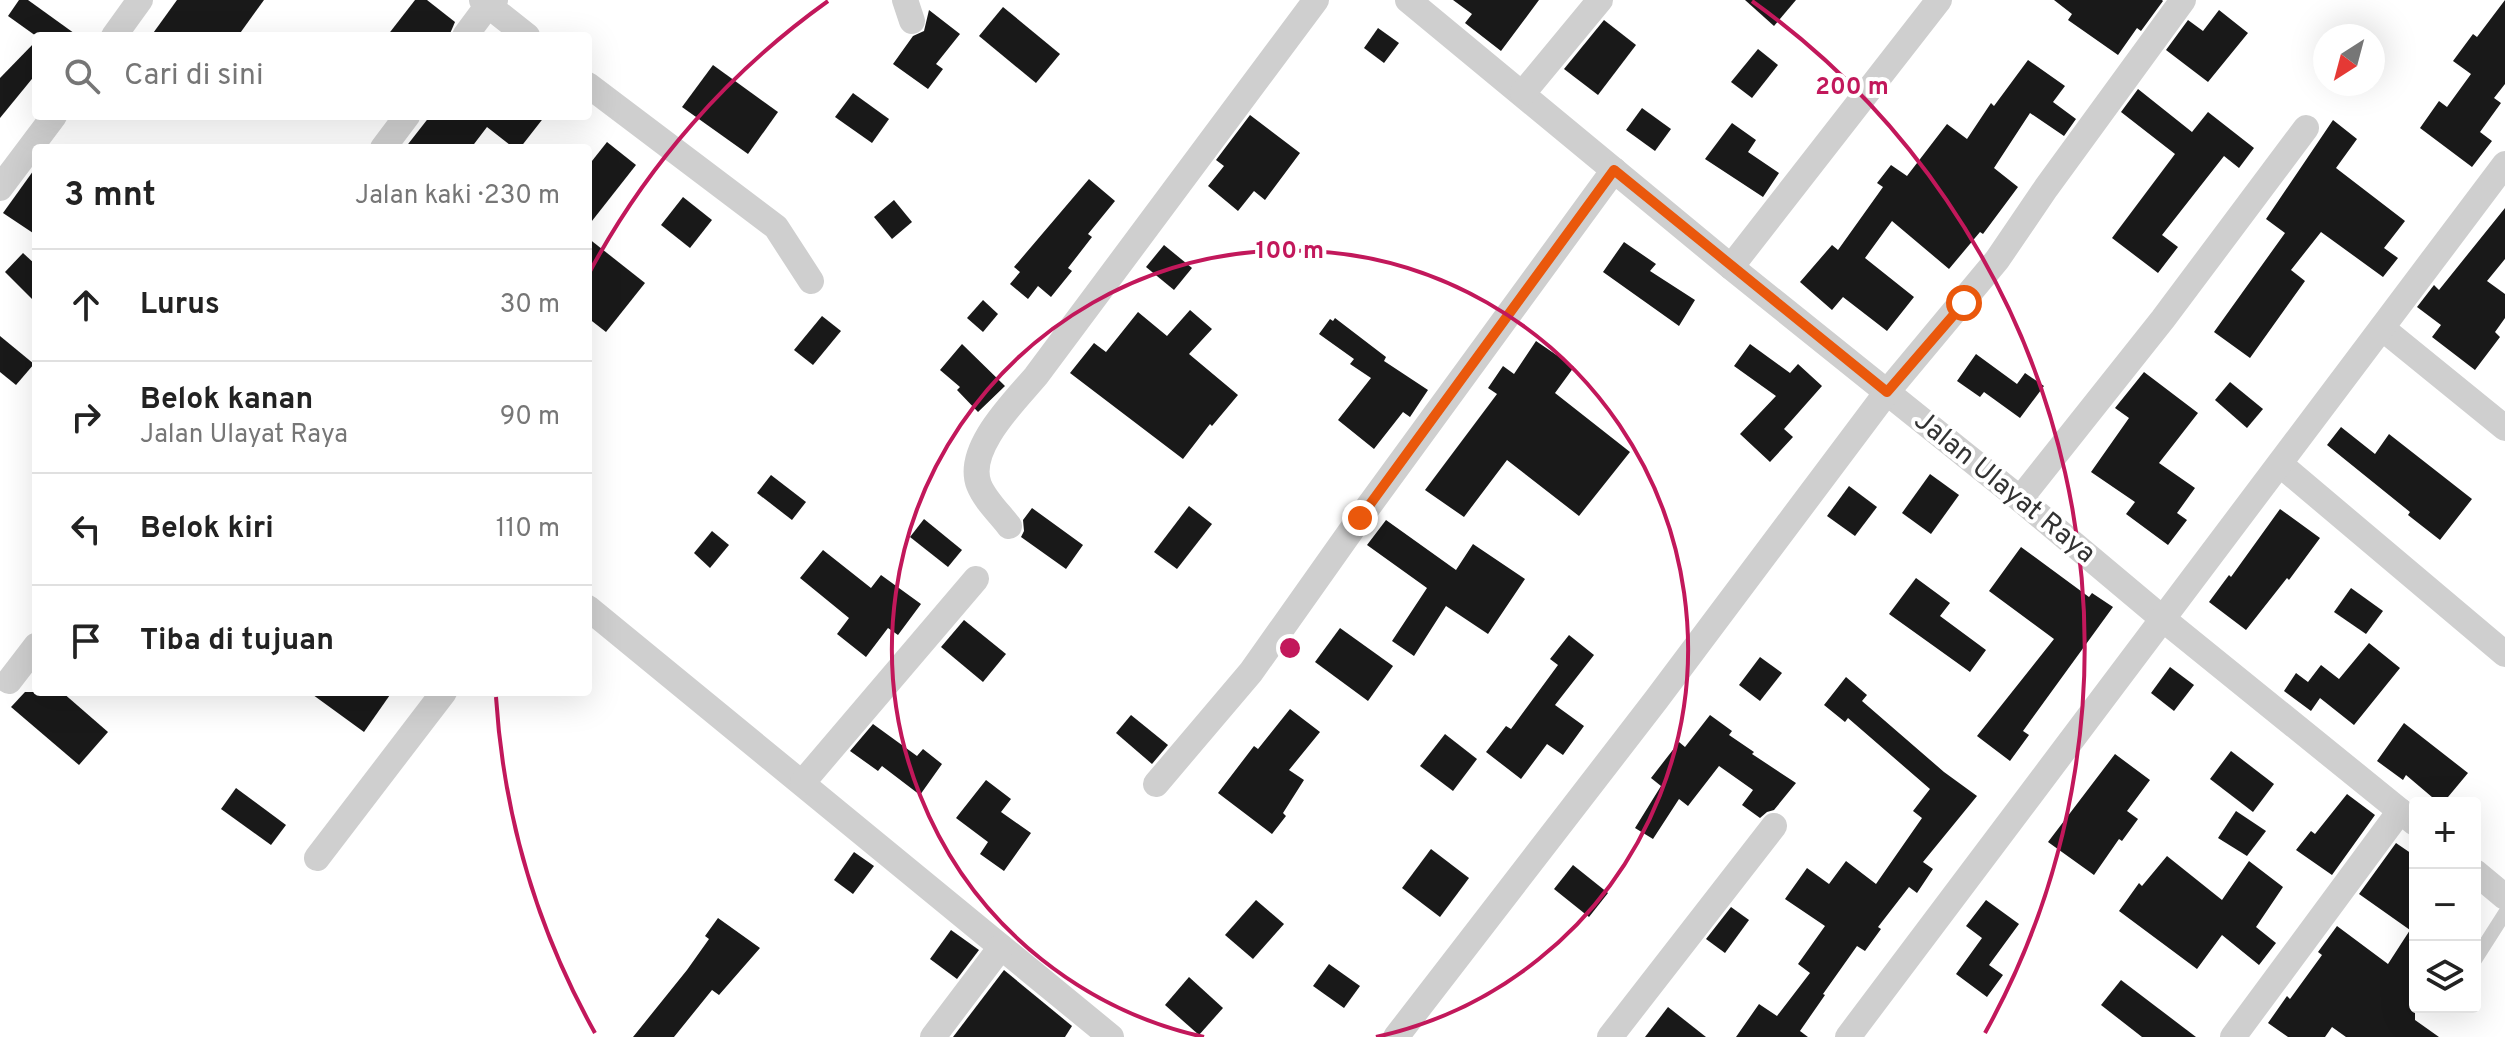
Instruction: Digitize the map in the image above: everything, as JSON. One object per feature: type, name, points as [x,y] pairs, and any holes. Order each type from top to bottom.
[{"type":"street","points":[[117,32],[140,0]]},
{"type":"street","points":[[1009,526],[979,485],[976,469],[980,452],[1000,418],[1036,376],[1316,0]]},
{"type":"street","name":"Jalan Ulayat Raya","points":[[1408,0],[1731,267],[2408,817]]},
{"type":"street","points":[[1523,93],[1600,0]]},
{"type":"street","points":[[1731,267],[1939,0]]},
{"type":"street","points":[[1396,1037],[1656,700],[1887,392],[1997,260],[2183,0]]},
{"type":"street","points":[[468,32],[488,2],[522,32]]},
{"type":"street","points":[[592,88],[776,227],[811,281]]},
{"type":"street","points":[[40,144],[52,120]]},
{"type":"street","points":[[386,144],[404,120]]},
{"type":"street","points":[[2020,499],[2163,319],[2306,128]]},
{"type":"street","points":[[0,188],[30,163]]},
{"type":"street","points":[[1848,1037],[2505,164]]},
{"type":"street","points":[[1156,784],[1251,672],[1614,170]]},
{"type":"street","points":[[2382,328],[2505,428]]},
{"type":"street","points":[[2281,465],[2505,654]]},
{"type":"street","points":[[803,782],[976,579]]},
{"type":"street","points":[[592,611],[1111,1037]]},
{"type":"street","points":[[9,681],[32,651]]},
{"type":"street","points":[[317,858],[441,696]]},
{"type":"street","points":[[2233,1037],[2408,817]]},
{"type":"street","points":[[1610,1037],[1774,826]]},
{"type":"street","points":[[2481,877],[2505,897]]},
{"type":"street","points":[[933,1037],[1001,947]]},
{"type":"lane","points":[[2481,951],[2505,913]]},
{"type":"building","points":[[19,0],[28,0],[72,32],[32,33],[8,16]]},
{"type":"building","points":[[177,0],[264,0],[241,32],[154,32]]},
{"type":"building","points":[[415,0],[427,0],[455,22],[451,32],[390,32]]},
{"type":"building","points":[[1453,0],[1539,0],[1501,51],[1465,23],[1472,14]]},
{"type":"building","points":[[1745,0],[1796,0],[1774,26]]},
{"type":"building","points":[[2054,0],[2163,1],[2141,31],[2137,28],[2118,55],[2068,20],[2072,14]]},
{"type":"building","points":[[2505,0],[2505,84],[2494,98],[2501,103],[2480,132],[2492,141],[2472,167],[2420,128],[2439,101],[2447,107],[2471,74],[2453,61],[2473,34],[2477,37]]},
{"type":"building","points":[[1003,7],[1060,54],[1036,83],[979,36]]},
{"type":"building","points":[[929,10],[960,34],[936,64],[943,69],[928,89],[893,64],[913,36],[924,31]]},
{"type":"building","points":[[2219,10],[2248,33],[2208,82],[2166,50],[2188,20],[2203,31]]},
{"type":"building","points":[[1604,20],[1636,45],[1598,95],[1564,69]]},
{"type":"building","points":[[1378,28],[1399,43],[1384,63],[1364,48]]},
{"type":"building","points":[[32,45],[32,79],[0,118],[0,78]]},
{"type":"building","points":[[1758,49],[1778,65],[1752,98],[1731,82]]},
{"type":"building","points":[[2028,60],[2065,86],[2053,102],[2076,119],[2064,136],[2030,113],[1994,168],[2018,187],[1983,234],[1980,232],[1949,269],[1892,221],[1865,258],[1914,297],[1887,331],[1843,297],[1832,310],[1800,282],[1832,245],[1838,250],[1883,187],[1877,183],[1891,165],[1907,176],[1947,124],[1967,139],[1991,103],[1994,106]]},
{"type":"building","points":[[713,65],[778,112],[748,154],[682,107]]},
{"type":"building","points":[[2138,89],[2192,132],[2208,112],[2254,148],[2239,168],[2224,156],[2162,235],[2178,247],[2158,273],[2112,238],[2175,154],[2121,112]]},
{"type":"building","points":[[853,93],[889,119],[872,143],[835,117]]},
{"type":"building","points":[[1642,108],[1671,129],[1655,151],[1626,130]]},
{"type":"building","points":[[1250,115],[1300,153],[1265,200],[1254,191],[1238,211],[1208,186],[1224,166],[1216,160]]},
{"type":"building","points":[[427,120],[542,120],[523,144],[509,144],[487,127],[474,144],[408,144]]},
{"type":"building","points":[[2333,120],[2357,139],[2336,168],[2405,221],[2384,248],[2398,258],[2383,277],[2321,232],[2291,270],[2305,281],[2250,358],[2214,332],[2285,233],[2266,219]]},
{"type":"building","points":[[1732,123],[1756,140],[1748,152],[1779,173],[1763,197],[1705,159]]},
{"type":"building","points":[[607,142],[636,165],[592,221],[592,161]]},
{"type":"building","points":[[32,173],[32,232],[3,213]]},
{"type":"building","points":[[1089,179],[1115,201],[1088,234],[1092,237],[1068,268],[1072,271],[1051,297],[1038,286],[1028,299],[1010,284],[1020,272],[1014,267]]},
{"type":"building","points":[[683,197],[712,220],[690,248],[661,225]]},
{"type":"building","points":[[894,200],[912,222],[892,239],[874,217]]},
{"type":"building","points":[[2505,208],[2505,259],[2487,281],[2505,294],[2505,318],[2495,332],[2500,337],[2475,370],[2432,337],[2441,325],[2417,307],[2434,285],[2439,290]]},
{"type":"building","points":[[592,241],[645,283],[606,332],[592,321]]},
{"type":"building","points":[[1624,242],[1656,264],[1650,271],[1695,300],[1679,326],[1603,272]]},
{"type":"building","points":[[1164,245],[1192,268],[1174,290],[1146,267]]},
{"type":"building","points":[[23,253],[32,261],[32,299],[5,272]]},
{"type":"building","points":[[983,300],[998,314],[983,332],[967,318]]},
{"type":"building","points":[[1190,310],[1212,329],[1189,354],[1238,395],[1183,459],[1070,373],[1094,343],[1106,352],[1138,312],[1167,336]]},
{"type":"building","points":[[822,316],[841,331],[813,365],[794,350]]},
{"type":"building","points":[[1335,318],[1386,357],[1384,361],[1428,390],[1410,417],[1403,412],[1374,449],[1338,420],[1371,378],[1350,364],[1354,359],[1319,334],[1330,319],[1333,321]]},
{"type":"building","points":[[0,336],[32,362],[32,366],[16,385],[0,372]]},
{"type":"building","points":[[1536,341],[1574,367],[1555,393],[1630,452],[1579,516],[1507,460],[1464,517],[1425,490],[1497,394],[1488,388],[1503,366],[1514,374]]},
{"type":"building","points":[[962,344],[1005,386],[978,412],[957,390],[960,387],[940,370]]},
{"type":"building","points":[[1750,344],[1790,373],[1798,364],[1822,386],[1784,429],[1793,437],[1770,462],[1740,434],[1776,396],[1734,366]]},
{"type":"building","points":[[1976,354],[2017,384],[2025,373],[2044,386],[2020,418],[1984,392],[1980,397],[1957,381]]},
{"type":"building","points":[[2144,372],[2198,413],[2159,463],[2195,488],[2177,513],[2187,520],[2168,545],[2126,514],[2135,502],[2091,472],[2129,418],[2115,408]]},
{"type":"building","points":[[2230,382],[2263,409],[2247,428],[2215,400]]},
{"type":"building","points":[[2341,427],[2375,454],[2389,434],[2472,499],[2440,540],[2327,445]]},
{"type":"building","points":[[1930,474],[1959,495],[1931,534],[1902,513]]},
{"type":"building","points":[[771,475],[806,502],[792,520],[757,493]]},
{"type":"building","points":[[1849,486],[1877,507],[1855,536],[1827,516]]},
{"type":"building","points":[[1189,506],[1212,524],[1177,569],[1154,552]]},
{"type":"building","points":[[1032,508],[1083,545],[1066,569],[1021,537],[1023,520]]},
{"type":"building","points":[[2280,509],[2320,538],[2246,630],[2209,602]]},
{"type":"building","points":[[924,519],[962,550],[948,567],[910,537]]},
{"type":"building","points":[[1386,520],[1456,570],[1473,544],[1525,579],[1488,634],[1446,606],[1414,656],[1392,641],[1427,588],[1367,545]]},
{"type":"building","points":[[712,531],[729,545],[710,568],[694,553]]},
{"type":"building","points":[[2021,547],[2089,597],[2092,593],[2113,607],[2023,731],[2029,735],[2010,761],[1977,736],[2054,639],[1989,591]]},
{"type":"building","points":[[823,550],[871,588],[881,575],[921,604],[898,635],[888,628],[866,657],[837,634],[849,618],[800,578]]},
{"type":"building","points":[[1916,578],[1950,603],[1940,616],[1986,650],[1970,672],[1889,614]]},
{"type":"building","points":[[2351,588],[2383,611],[2366,634],[2334,612]]},
{"type":"building","points":[[964,620],[1006,654],[983,682],[941,647]]},
{"type":"building","points":[[1340,628],[1393,666],[1368,701],[1315,662]]},
{"type":"building","points":[[1569,635],[1594,655],[1555,705],[1584,726],[1563,755],[1547,744],[1521,779],[1486,752],[1506,726],[1511,729],[1558,665],[1550,659]]},
{"type":"building","points":[[2369,643],[2400,668],[2354,725],[2320,698],[2311,711],[2284,691],[2296,673],[2308,682],[2321,665],[2339,679]]},
{"type":"building","points":[[1760,657],[1782,673],[1760,701],[1739,685]]},
{"type":"building","points":[[2170,667],[2194,685],[2174,711],[2151,693]]},
{"type":"building","points":[[1846,677],[1867,695],[1862,701],[1944,772],[1977,796],[1923,862],[1933,869],[1917,893],[1909,887],[1878,927],[1881,929],[1865,951],[1857,946],[1823,994],[1800,1031],[1808,1037],[1736,1037],[1759,1004],[1777,1016],[1810,973],[1798,964],[1825,926],[1785,899],[1807,868],[1829,884],[1846,861],[1876,884],[1922,818],[1913,811],[1930,789],[1848,718],[1845,722],[1824,705]]},
{"type":"building","points":[[25,692],[32,692],[32,696],[67,696],[108,732],[79,765],[11,707]]},
{"type":"building","points":[[314,696],[389,696],[364,732]]},
{"type":"building","points":[[1290,709],[1320,732],[1289,770],[1304,780],[1283,813],[1286,816],[1272,834],[1218,793],[1254,746],[1258,749]]},
{"type":"building","points":[[1131,715],[1168,745],[1152,764],[1116,733]]},
{"type":"building","points":[[1710,715],[1732,731],[1729,735],[1754,752],[1752,754],[1796,783],[1774,810],[1760,818],[1742,805],[1753,790],[1719,766],[1688,806],[1679,799],[1653,839],[1635,828],[1661,786],[1651,778],[1679,742],[1685,747]]},
{"type":"building","points":[[2404,723],[2468,773],[2448,797],[2432,797],[2406,775],[2403,780],[2377,761]]},
{"type":"building","points":[[873,724],[917,756],[923,749],[942,764],[920,795],[882,766],[878,771],[850,751]]},
{"type":"building","points":[[1445,734],[1477,759],[1453,791],[1420,766]]},
{"type":"building","points":[[2231,751],[2274,784],[2253,812],[2210,779]]},
{"type":"building","points":[[2115,754],[2150,780],[2127,811],[2138,819],[2122,841],[2119,839],[2094,875],[2048,842]]},
{"type":"building","points":[[986,780],[1011,799],[1001,812],[1031,833],[1004,871],[980,854],[988,842],[956,818]]},
{"type":"building","points":[[236,788],[286,825],[271,845],[221,809]]},
{"type":"building","points":[[2347,794],[2375,815],[2332,875],[2296,850],[2311,831],[2315,834]]},
{"type":"building","points":[[2236,811],[2266,831],[2247,856],[2218,838]]},
{"type":"building","points":[[2396,843],[2409,852],[2409,929],[2359,894]]},
{"type":"building","points":[[1431,849],[1469,878],[1440,917],[1402,888]]},
{"type":"building","points":[[854,852],[874,866],[853,894],[834,880]]},
{"type":"building","points":[[2167,856],[2222,900],[2249,861],[2283,887],[2256,927],[2276,943],[2259,965],[2222,935],[2197,969],[2119,911],[2139,883],[2142,886]]},
{"type":"building","points":[[1573,865],[1608,893],[1589,917],[1554,889]]},
{"type":"building","points":[[1256,900],[1284,924],[1253,959],[1225,935]]},
{"type":"building","points":[[1986,900],[2019,924],[1989,965],[2003,975],[1987,997],[1956,974],[1982,938],[1966,926]]},
{"type":"building","points":[[1731,907],[1749,920],[1725,953],[1706,939]]},
{"type":"building","points":[[718,918],[760,948],[719,995],[712,990],[674,1037],[633,1037],[687,970],[709,939],[705,936]]},
{"type":"building","points":[[2337,926],[2388,964],[2409,932],[2409,1013],[2415,1013],[2415,1020],[2439,1037],[2346,1037],[2332,1027],[2325,1037],[2288,1037],[2268,1023],[2322,955],[2318,952]]},
{"type":"building","points":[[951,930],[979,950],[957,979],[930,959]]},
{"type":"building","points":[[1329,964],[1360,986],[1344,1008],[1313,986]]},
{"type":"building","points":[[1004,970],[1072,1026],[1065,1037],[953,1037]]},
{"type":"building","points":[[1189,977],[1223,1008],[1199,1035],[1165,1005]]},
{"type":"building","points":[[2121,980],[2196,1037],[2142,1037],[2101,1005]]},
{"type":"building","points":[[1668,1007],[1706,1037],[1645,1037]]},
{"type":"route","points":[[1360,518],[1614,170],[1887,392],[1964,303]]}]
